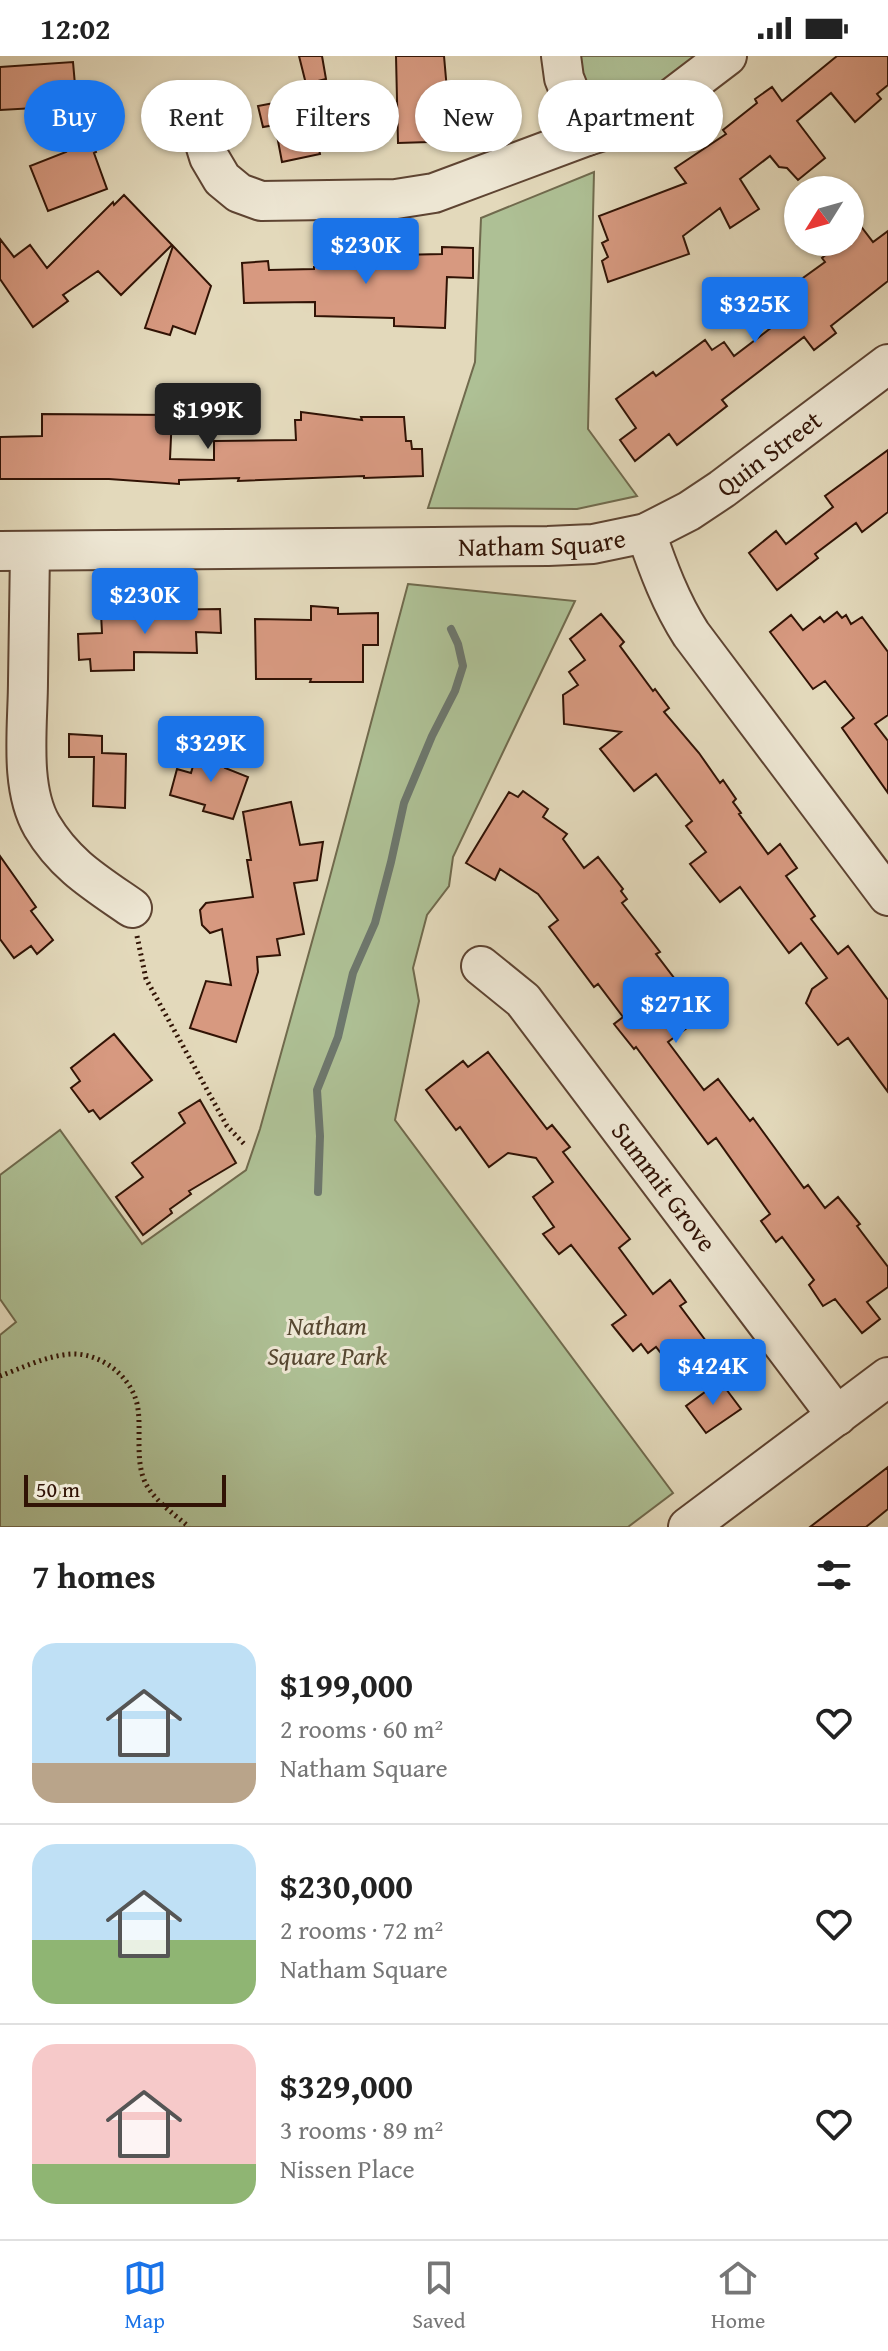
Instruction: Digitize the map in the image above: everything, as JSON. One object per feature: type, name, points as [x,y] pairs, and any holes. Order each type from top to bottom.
[{"type":"street","points":[[561,56],[565,80]]},
{"type":"street","points":[[695,80],[727,56]]},
{"type":"street","points":[[207,152],[222,179],[239,193],[261,201],[396,199],[434,193],[544,152]]},
{"type":"street","name":"Quin Street","points":[[646,533],[689,511],[722,489],[888,364]]},
{"type":"street","name":"Natham Square","points":[[15,552],[548,546],[593,544],[646,533],[662,579],[691,634],[888,896]]},
{"type":"street","points":[[15,552],[33,807],[42,825],[73,866],[132,908]]},
{"type":"street","name":"Summit Grove","points":[[481,966],[523,1000],[837,1416]]},
{"type":"street","points":[[688,1527],[888,1377]]},
{"type":"path","points":[[132,908],[146,979],[227,1126],[246,1146]]},
{"type":"path","points":[[0,1376],[71,1354],[90,1357],[120,1373],[138,1405],[142,1476],[149,1489],[189,1527]]},
{"type":"green space","points":[[574,56],[707,56],[669,80],[582,80]]},
{"type":"green space","points":[[594,172],[588,429],[637,496],[577,509],[428,508],[475,362],[481,218]]},
{"type":"green space","name":"Natham Square Park","points":[[408,584],[575,601],[453,857],[449,886],[427,915],[413,968],[419,1001],[395,1120],[673,1493],[628,1527],[0,1527],[0,1335],[16,1322],[0,1299],[0,1175],[60,1130],[142,1244],[246,1170],[328,884]]},
{"type":"building","points":[[299,56],[322,56],[326,79],[305,80]]},
{"type":"building","points":[[396,56],[444,56],[446,80],[415,80],[415,142],[399,143],[399,80],[397,80]]},
{"type":"building","points":[[837,56],[888,56],[888,85],[877,94],[881,99],[855,122],[831,93],[797,121],[825,158],[803,176],[794,176],[787,168],[779,167],[770,156],[740,179],[759,209],[730,228],[720,208],[683,236],[689,254],[608,282],[602,261],[608,257],[602,243],[608,240],[599,216],[686,183],[675,168],[699,152],[723,152],[723,136],[726,134],[723,130],[757,103],[755,99],[772,87],[782,101]]},
{"type":"building","points":[[73,62],[75,80],[24,80],[24,109],[0,110],[0,67]]},
{"type":"building","points":[[268,104],[268,126],[263,127],[258,106]]},
{"type":"building","points":[[66,152],[96,152],[107,189],[48,211],[30,166]]},
{"type":"building","points":[[280,152],[320,152],[320,154],[282,162]]},
{"type":"building","points":[[124,195],[172,245],[121,295],[98,271],[63,295],[68,301],[33,327],[0,279],[0,239],[14,257],[30,245],[47,268],[113,202],[114,205]]},
{"type":"building","points":[[864,230],[873,242],[888,231],[888,281],[831,326],[836,333],[814,350],[804,337],[722,400],[727,406],[677,445],[669,434],[635,461],[620,440],[636,428],[616,399],[653,372],[656,376],[705,340],[712,350],[724,342],[734,356],[776,324],[764,306],[825,262],[822,258],[864,256]]},
{"type":"building","points":[[173,246],[211,286],[195,334],[173,326],[170,335],[145,328]]},
{"type":"building","points":[[442,247],[473,248],[473,278],[447,277],[445,328],[394,326],[394,318],[315,316],[315,302],[244,303],[242,263],[268,261],[269,270],[314,269],[323,267],[323,258],[397,259],[397,255],[442,254]]},
{"type":"building","points":[[301,412],[362,420],[361,417],[404,417],[406,441],[411,441],[412,449],[422,449],[423,476],[238,481],[239,478],[179,480],[179,484],[109,479],[0,479],[0,437],[42,436],[42,414],[172,415],[170,459],[214,460],[214,441],[296,440],[295,420],[301,420]]},
{"type":"building","points":[[888,450],[888,512],[862,532],[856,523],[815,554],[818,558],[777,590],[749,553],[776,531],[786,544],[833,507],[825,496]]},
{"type":"building","points":[[311,606],[338,608],[338,614],[378,613],[378,645],[363,645],[363,682],[256,679],[255,619],[311,620]]},
{"type":"building","points":[[220,609],[221,633],[196,632],[197,653],[134,652],[134,670],[91,671],[90,659],[79,660],[78,634],[102,633],[101,613],[149,614],[149,610]]},
{"type":"building","points":[[837,612],[842,618],[846,615],[851,624],[862,617],[888,652],[888,715],[875,724],[888,741],[888,793],[842,728],[854,718],[825,681],[813,689],[770,632],[791,615],[803,630],[820,617],[824,622]]},
{"type":"building","points":[[601,614],[624,642],[620,646],[669,708],[664,712],[720,783],[723,780],[736,799],[733,802],[739,814],[768,854],[780,844],[797,868],[786,876],[815,916],[811,919],[838,954],[848,946],[888,1000],[888,1092],[848,1038],[838,1045],[806,1003],[812,989],[827,978],[801,943],[789,953],[740,887],[720,902],[690,864],[706,852],[686,826],[692,821],[656,774],[634,791],[600,749],[621,732],[564,724],[563,695],[578,685],[569,672],[585,660],[570,639]]},
{"type":"building","points":[[69,734],[102,736],[102,753],[126,754],[125,808],[93,806],[94,757],[69,757]]},
{"type":"building","points":[[199,745],[229,754],[225,768],[248,777],[233,819],[203,811],[205,805],[170,795],[177,769],[191,773]]},
{"type":"building","points":[[523,791],[548,809],[543,817],[567,834],[563,839],[584,868],[598,857],[623,889],[621,891],[627,899],[622,903],[703,1016],[668,1042],[704,1090],[718,1079],[750,1121],[753,1118],[804,1188],[808,1185],[825,1208],[838,1197],[888,1267],[888,1287],[867,1302],[880,1319],[862,1333],[835,1299],[823,1306],[809,1285],[814,1280],[782,1237],[776,1242],[761,1221],[770,1214],[716,1138],[708,1144],[636,1047],[634,1049],[614,1024],[623,1017],[598,984],[594,987],[549,927],[558,920],[538,894],[500,869],[495,880],[466,863],[509,792],[518,797]]},
{"type":"building","points":[[291,802],[300,845],[323,842],[317,880],[294,883],[304,934],[277,939],[280,955],[257,957],[258,972],[236,1042],[190,1028],[206,981],[231,985],[222,929],[210,933],[202,925],[200,910],[206,903],[253,897],[243,812]]},
{"type":"building","points":[[0,856],[36,907],[31,911],[53,940],[37,954],[31,946],[14,958],[0,939]]},
{"type":"building","points":[[114,1034],[152,1080],[100,1119],[93,1110],[89,1112],[71,1088],[80,1081],[71,1068]]},
{"type":"building","points":[[488,1052],[547,1129],[552,1125],[570,1147],[563,1152],[630,1239],[619,1248],[653,1294],[670,1280],[686,1302],[680,1306],[706,1341],[681,1361],[672,1350],[664,1357],[656,1347],[648,1353],[641,1344],[633,1351],[612,1325],[626,1315],[571,1245],[559,1254],[543,1234],[554,1227],[533,1197],[553,1182],[536,1158],[508,1153],[489,1167],[460,1127],[456,1130],[426,1090],[463,1061],[468,1067]]},
{"type":"building","points":[[200,1100],[236,1163],[189,1191],[191,1194],[170,1209],[172,1213],[143,1235],[116,1197],[143,1177],[132,1163],[185,1123],[179,1113]]},
{"type":"building","points":[[720,1381],[741,1409],[706,1433],[686,1406]]},
{"type":"building","points":[[888,1467],[888,1509],[866,1527],[810,1527]]},
{"type":"waterway","points":[[318,1192],[320,1136],[317,1090],[338,1037],[353,973],[375,923],[404,803],[455,691],[463,666],[451,629]]}]
